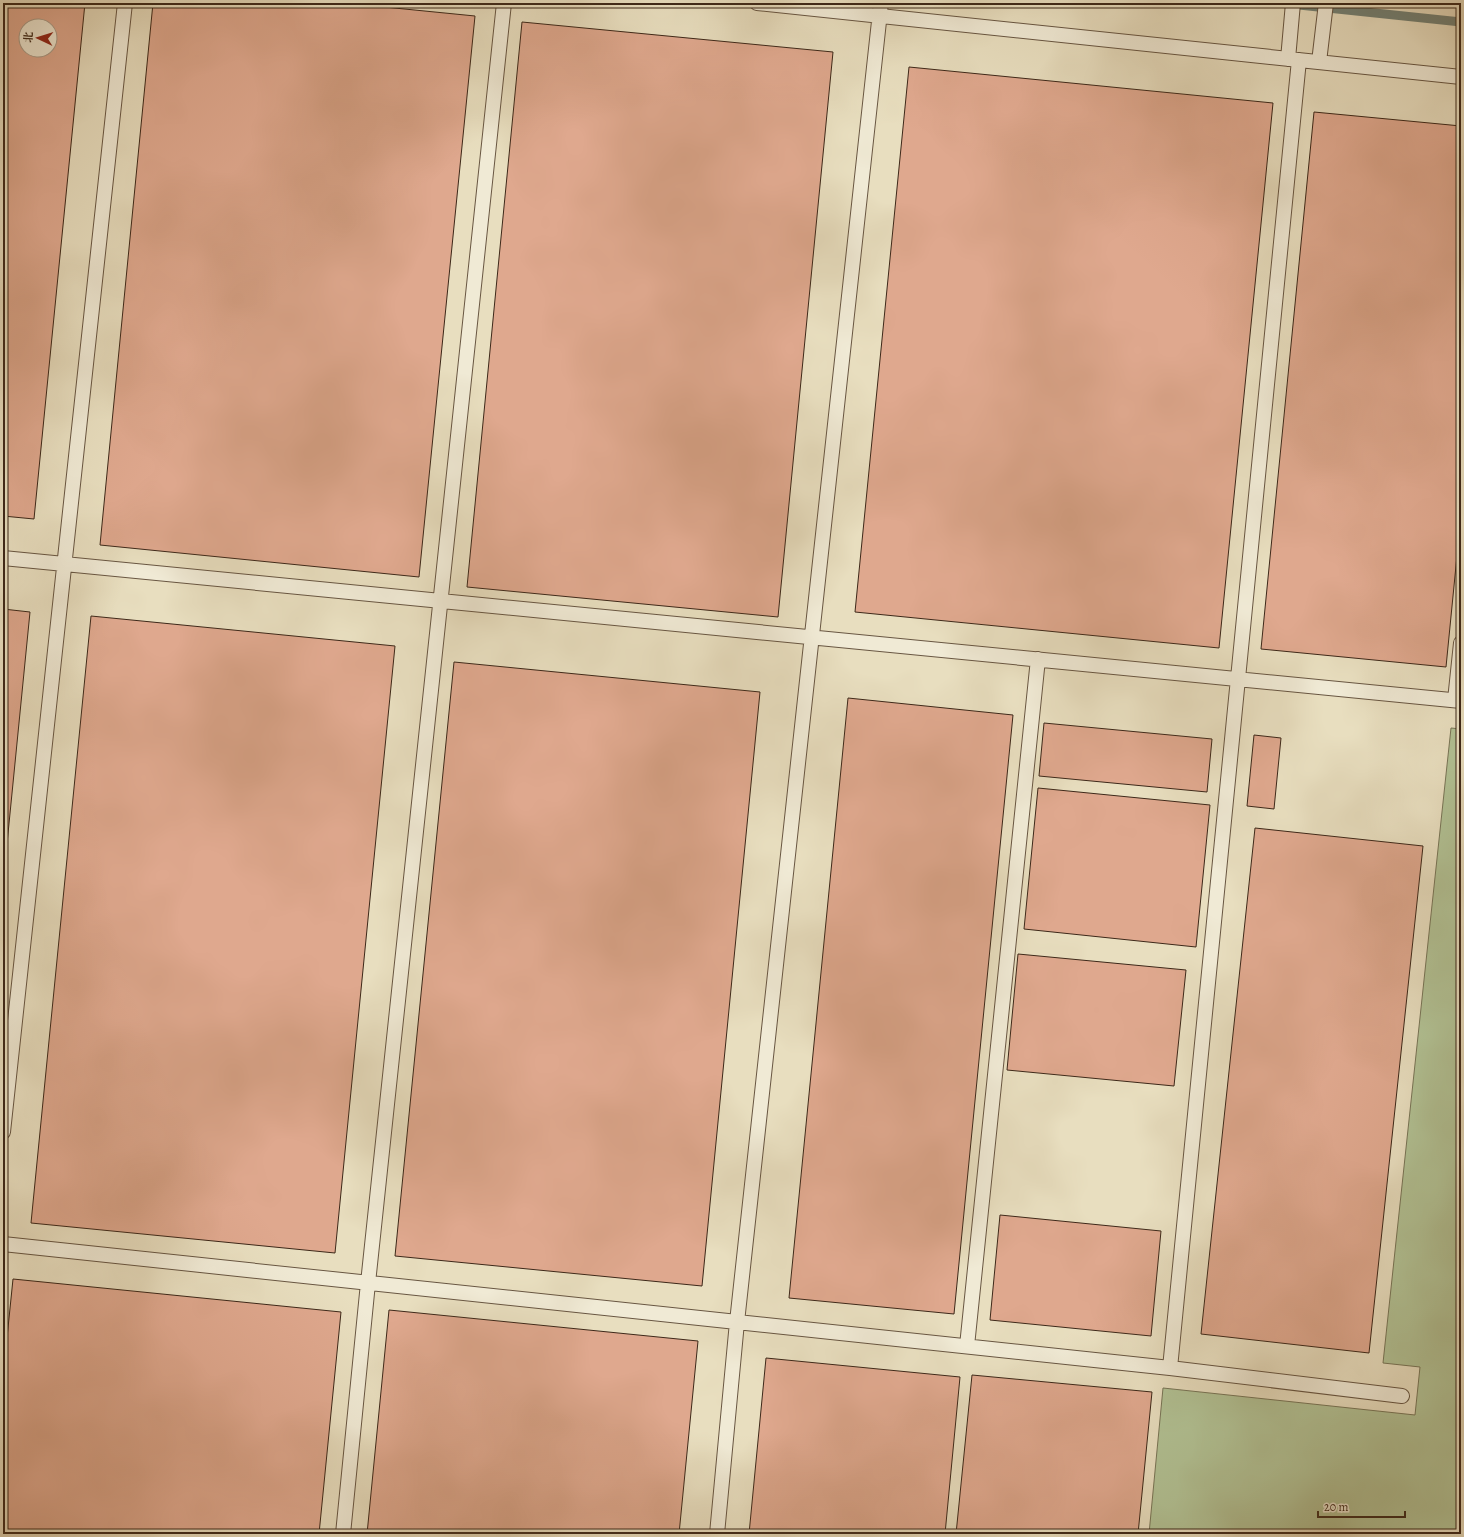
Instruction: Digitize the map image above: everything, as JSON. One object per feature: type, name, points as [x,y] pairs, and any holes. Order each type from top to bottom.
[{"type":"lane","points":[[3,1132],[125,3]]},
{"type":"lane","points":[[343,1534],[368,1282],[504,3]]},
{"type":"lane","points":[[757,3],[880,10],[1319,62],[1461,77]]},
{"type":"lane","points":[[1170,1368],[1238,679],[1293,59],[1293,3]]},
{"type":"lane","points":[[1319,62],[1326,3]]},
{"type":"lane","points":[[716,1534],[737,1322],[880,10]]},
{"type":"lane","points":[[3,558],[1458,701],[1461,643]]},
{"type":"lane","points":[[967,1346],[1038,659]]},
{"type":"lane","points":[[3,1244],[1170,1368],[1402,1396]]},
{"type":"green space","points":[[1451,728],[1461,729],[1461,1534],[1149,1534],[1163,1388],[1415,1415],[1420,1367],[1383,1363]]},
{"type":"building","points":[[3,3],[85,3],[34,519],[3,516]]},
{"type":"building","points":[[153,3],[344,3],[475,16],[419,577],[100,545]]},
{"type":"building","points":[[522,22],[833,52],[778,617],[467,587]]},
{"type":"building","points":[[909,67],[1273,103],[1219,648],[855,612]]},
{"type":"building","points":[[1314,112],[1461,126],[1461,515],[1446,667],[1261,649]]},
{"type":"building","points":[[3,609],[30,612],[3,884]]},
{"type":"building","points":[[91,616],[395,646],[335,1253],[31,1223]]},
{"type":"building","points":[[454,662],[760,692],[702,1286],[395,1256]]},
{"type":"building","points":[[848,698],[1013,715],[954,1314],[789,1298]]},
{"type":"building","points":[[1044,723],[1212,739],[1207,792],[1039,776]]},
{"type":"building","points":[[1254,735],[1281,738],[1274,809],[1247,806]]},
{"type":"building","points":[[1038,788],[1210,805],[1196,947],[1024,929]]},
{"type":"building","points":[[1255,828],[1423,846],[1369,1353],[1201,1334]]},
{"type":"building","points":[[1018,954],[1186,970],[1174,1086],[1007,1070]]},
{"type":"building","points":[[1000,1215],[1161,1231],[1151,1336],[990,1320]]},
{"type":"building","points":[[13,1279],[341,1312],[319,1534],[3,1534],[3,1377]]},
{"type":"building","points":[[389,1310],[698,1341],[679,1534],[367,1534]]},
{"type":"building","points":[[766,1358],[960,1377],[945,1534],[749,1534]]},
{"type":"building","points":[[972,1375],[1152,1392],[1138,1534],[956,1534]]},
{"type":"waterway","points":[[1280,3],[1461,22]]}]
